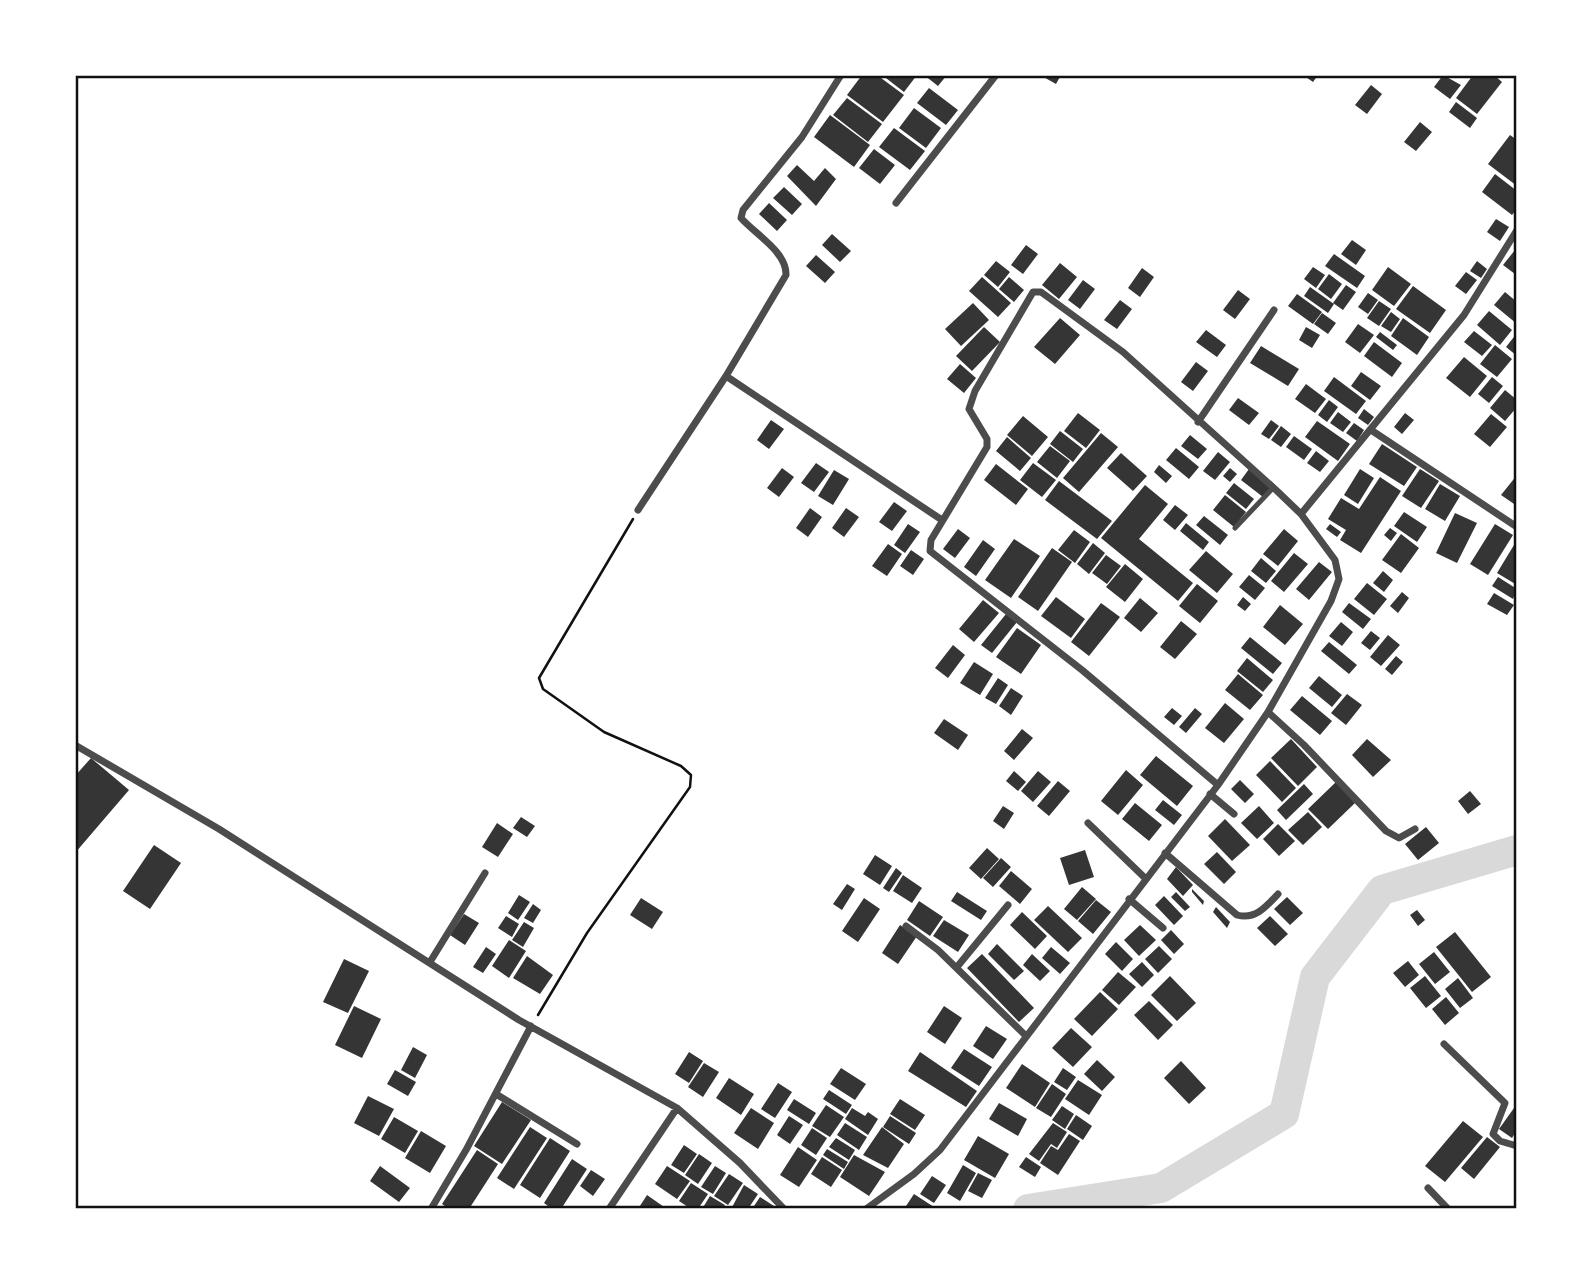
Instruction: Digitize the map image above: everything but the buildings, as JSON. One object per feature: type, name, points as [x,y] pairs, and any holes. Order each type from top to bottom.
[{"type":"street","points":[[638,510],[726,376],[786,275],[786,264],[779,255],[741,218],[743,210],[802,137],[842,75]]},
{"type":"street","points":[[895,203],[996,75]]},
{"type":"street","points":[[1301,514],[1464,315],[1517,230]]},
{"type":"street","points":[[866,1209],[914,1174],[940,1150],[1218,785],[1268,712],[1331,601],[1339,579],[1335,560],[1301,514],[1123,352],[1041,292],[1033,292],[975,391],[970,409],[987,439],[987,447],[975,471],[931,540],[930,551],[1082,670],[1218,785]]},
{"type":"street","points":[[1198,422],[1274,310]]},
{"type":"street","points":[[726,376],[942,520]]},
{"type":"street","points":[[1371,430],[1516,525]]},
{"type":"street","points":[[1268,712],[1304,745],[1386,831],[1399,838],[1415,829]]},
{"type":"street","points":[[75,745],[219,829],[531,1026],[677,1108],[740,1164],[784,1209]]},
{"type":"street","points":[[1210,794],[1234,814]]},
{"type":"street","points":[[1088,823],[1145,878]]},
{"type":"street","points":[[1165,853],[1237,915],[1247,918],[1255,915],[1278,894]]},
{"type":"street","points":[[430,962],[485,873]]},
{"type":"street","points":[[1129,899],[1163,928]]},
{"type":"street","points":[[957,967],[1008,905]]},
{"type":"street","points":[[906,926],[957,967],[1027,1036]]},
{"type":"street","points":[[431,1209],[531,1026]]},
{"type":"street","points":[[1444,1044],[1505,1103],[1493,1134],[1500,1141],[1517,1146]]},
{"type":"street","points":[[496,1094],[578,1144]]},
{"type":"street","points":[[609,1209],[677,1108]]},
{"type":"street","points":[[1428,1188],[1448,1209]]},
{"type":"lane","points":[[1235,528],[1273,488]]},
{"type":"path","points":[[531,1026],[580,943],[690,787],[691,775],[681,766],[604,732],[543,689],[539,678],[638,510]]},
{"type":"waterway","points":[[1028,1209],[1161,1188],[1284,1114],[1315,977],[1382,890],[1517,850]]}]
